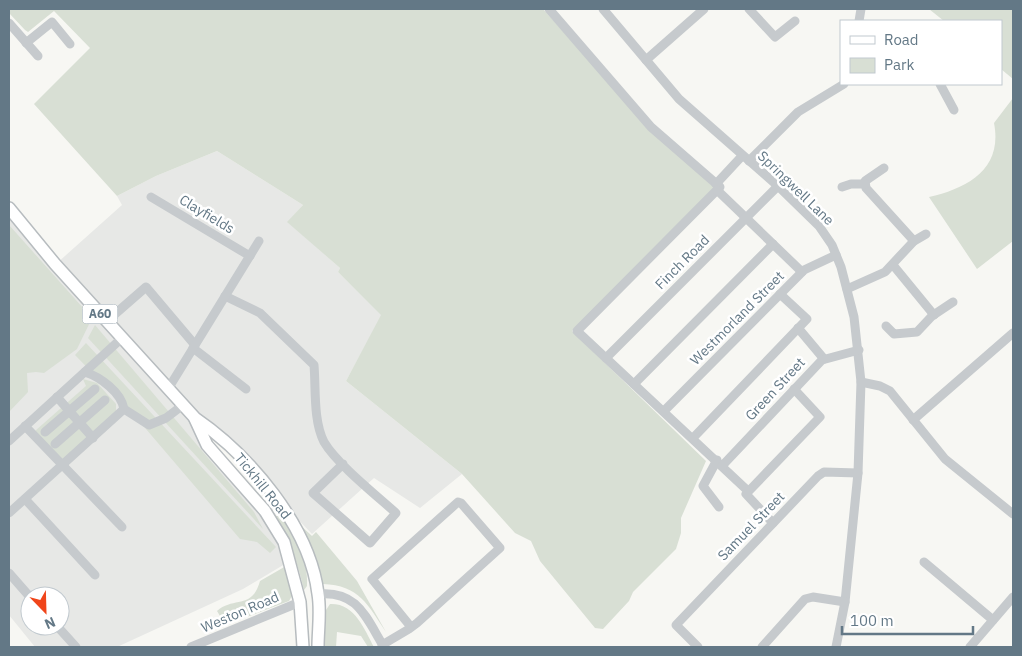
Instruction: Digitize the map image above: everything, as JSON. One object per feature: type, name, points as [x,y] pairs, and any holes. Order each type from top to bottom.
[{"type":"main road","name":"Tickhill Road","points":[[9,208],[194,418],[219,435],[288,513],[309,558],[318,594]]},
{"type":"main road","name":"Tickhill Road","points":[[194,418],[206,445],[265,511],[277,530],[290,561],[300,602]]},
{"type":"main road","points":[[300,602],[318,594]]},
{"type":"main road","name":"A60","points":[[318,594],[318,647]]},
{"type":"main road","name":"A60","points":[[300,602],[303,647]]},
{"type":"street","points":[[549,9],[651,127],[717,187],[802,272]]},
{"type":"street","name":"Springwell Lane","points":[[603,9],[679,99],[778,186],[819,226],[836,254],[847,289],[859,350],[861,382],[858,473],[845,602],[836,647]]},
{"type":"street","points":[[646,60],[704,9]]},
{"type":"street","points":[[750,9],[775,37],[795,21]]},
{"type":"street","points":[[26,43],[52,22],[70,44]]},
{"type":"street","points":[[9,23],[38,56]]},
{"type":"street","points":[[748,491],[577,329],[746,158],[798,112],[842,85]]},
{"type":"street","points":[[941,85],[954,110]]},
{"type":"street","points":[[884,168],[868,178],[865,184],[868,191],[881,202],[914,240]]},
{"type":"street","points":[[842,187],[851,184],[865,184]]},
{"type":"street","name":"Finch Road","points":[[606,358],[778,186]]},
{"type":"street","name":"Clayfields","points":[[151,197],[250,256]]},
{"type":"street","points":[[847,289],[876,277],[893,265],[914,240],[926,234]]},
{"type":"street","points":[[168,389],[259,242]]},
{"type":"street","points":[[634,384],[774,244]]},
{"type":"street","name":"Westmorland Street","points":[[664,411],[802,272],[836,254]]},
{"type":"street","points":[[893,265],[934,315]]},
{"type":"street","points":[[107,321],[146,287],[194,346],[246,389]]},
{"type":"street","points":[[693,438],[807,317],[780,294]]},
{"type":"street","points":[[225,296],[260,313],[314,365],[318,420],[324,442],[343,464],[396,513],[370,543],[313,493],[343,464]]},
{"type":"street","points":[[886,326],[894,334],[916,332],[934,315],[953,302]]},
{"type":"street","points":[[798,328],[824,359]]},
{"type":"street","points":[[913,420],[1013,332]]},
{"type":"street","points":[[9,442],[122,338]]},
{"type":"street","name":"Green Street","points":[[719,507],[703,486],[720,463],[824,359],[859,350]]},
{"type":"street","points":[[85,372],[104,381],[119,399],[124,409],[149,425],[166,418],[183,405]]},
{"type":"street","points":[[861,382],[880,386],[890,391],[945,459],[1013,514]]},
{"type":"street","points":[[45,432],[95,389]]},
{"type":"street","points":[[773,523],[746,496],[748,491],[820,418],[794,389]]},
{"type":"street","points":[[57,397],[94,438]]},
{"type":"street","points":[[55,444],[105,400]]},
{"type":"street","points":[[9,513],[124,409]]},
{"type":"street","points":[[25,426],[122,527]]},
{"type":"street","name":"Samuel Street","points":[[698,647],[676,624],[818,476],[824,472],[858,473]]},
{"type":"street","points":[[25,499],[95,575]]},
{"type":"street","points":[[318,594],[333,593],[344,595],[352,600],[367,619],[383,646],[411,627],[500,548],[461,503],[458,502],[372,579],[411,627]]},
{"type":"street","points":[[924,562],[994,620]]},
{"type":"street","points":[[9,573],[20,586]]},
{"type":"street","points":[[762,647],[805,599],[813,597],[845,602]]},
{"type":"street","points":[[970,647],[1013,597]]},
{"type":"street","name":"Weston Road","points":[[197,646],[300,602]]},
{"type":"street","points":[[66,636],[76,647]]},
{"type":"shaded area","points":[[217,151],[303,205],[288,222],[340,268],[338,272],[382,315],[346,381],[462,474],[420,508],[374,478],[312,534],[74,284],[195,418],[207,445],[265,511],[290,561],[243,589],[117,647],[35,647],[26,636],[70,636],[70,586],[20,586],[20,629],[9,615],[9,208],[56,264],[122,205],[117,196],[156,176]]},
{"type":"green space","points":[[9,9],[543,9],[659,138],[715,188],[572,331],[706,461],[681,518],[681,533],[676,549],[633,592],[629,601],[603,629],[595,628],[540,561],[531,541],[515,533],[462,474],[346,381],[381,315],[338,272],[340,268],[287,222],[303,205],[217,151],[156,176],[117,196],[34,104],[90,48],[54,11],[28,32],[9,13]]},
{"type":"green space","points":[[929,9],[1013,9],[1013,79],[1002,70],[1002,20],[943,20]]},
{"type":"green space","points":[[1013,98],[1013,241],[977,269],[929,197],[969,182],[988,164],[993,153],[995,139],[994,123]]},
{"type":"green space","points":[[9,225],[92,318],[77,349],[44,373],[27,373],[28,392],[9,412]]},
{"type":"green space","points":[[95,325],[254,512],[263,529],[88,338]]},
{"type":"green space","points":[[86,343],[276,547],[270,553],[257,542],[240,539],[140,422],[75,355]]},
{"type":"green space","points":[[83,379],[97,383],[116,404],[116,417],[64,463],[35,431],[86,386]]},
{"type":"green space","points":[[275,516],[284,516],[304,559],[307,586],[304,590],[299,570],[285,534]]},
{"type":"green space","points":[[300,525],[312,536],[316,532],[357,581],[386,632],[374,613],[361,598],[346,588],[323,584]]},
{"type":"green space","points":[[286,566],[293,594],[289,601],[231,623],[220,616],[217,611],[252,596],[257,590],[260,581]]},
{"type":"green space","points":[[330,604],[339,605],[352,612],[358,618],[374,647],[368,647],[361,636],[337,632],[336,647],[324,647],[324,613]]}]
